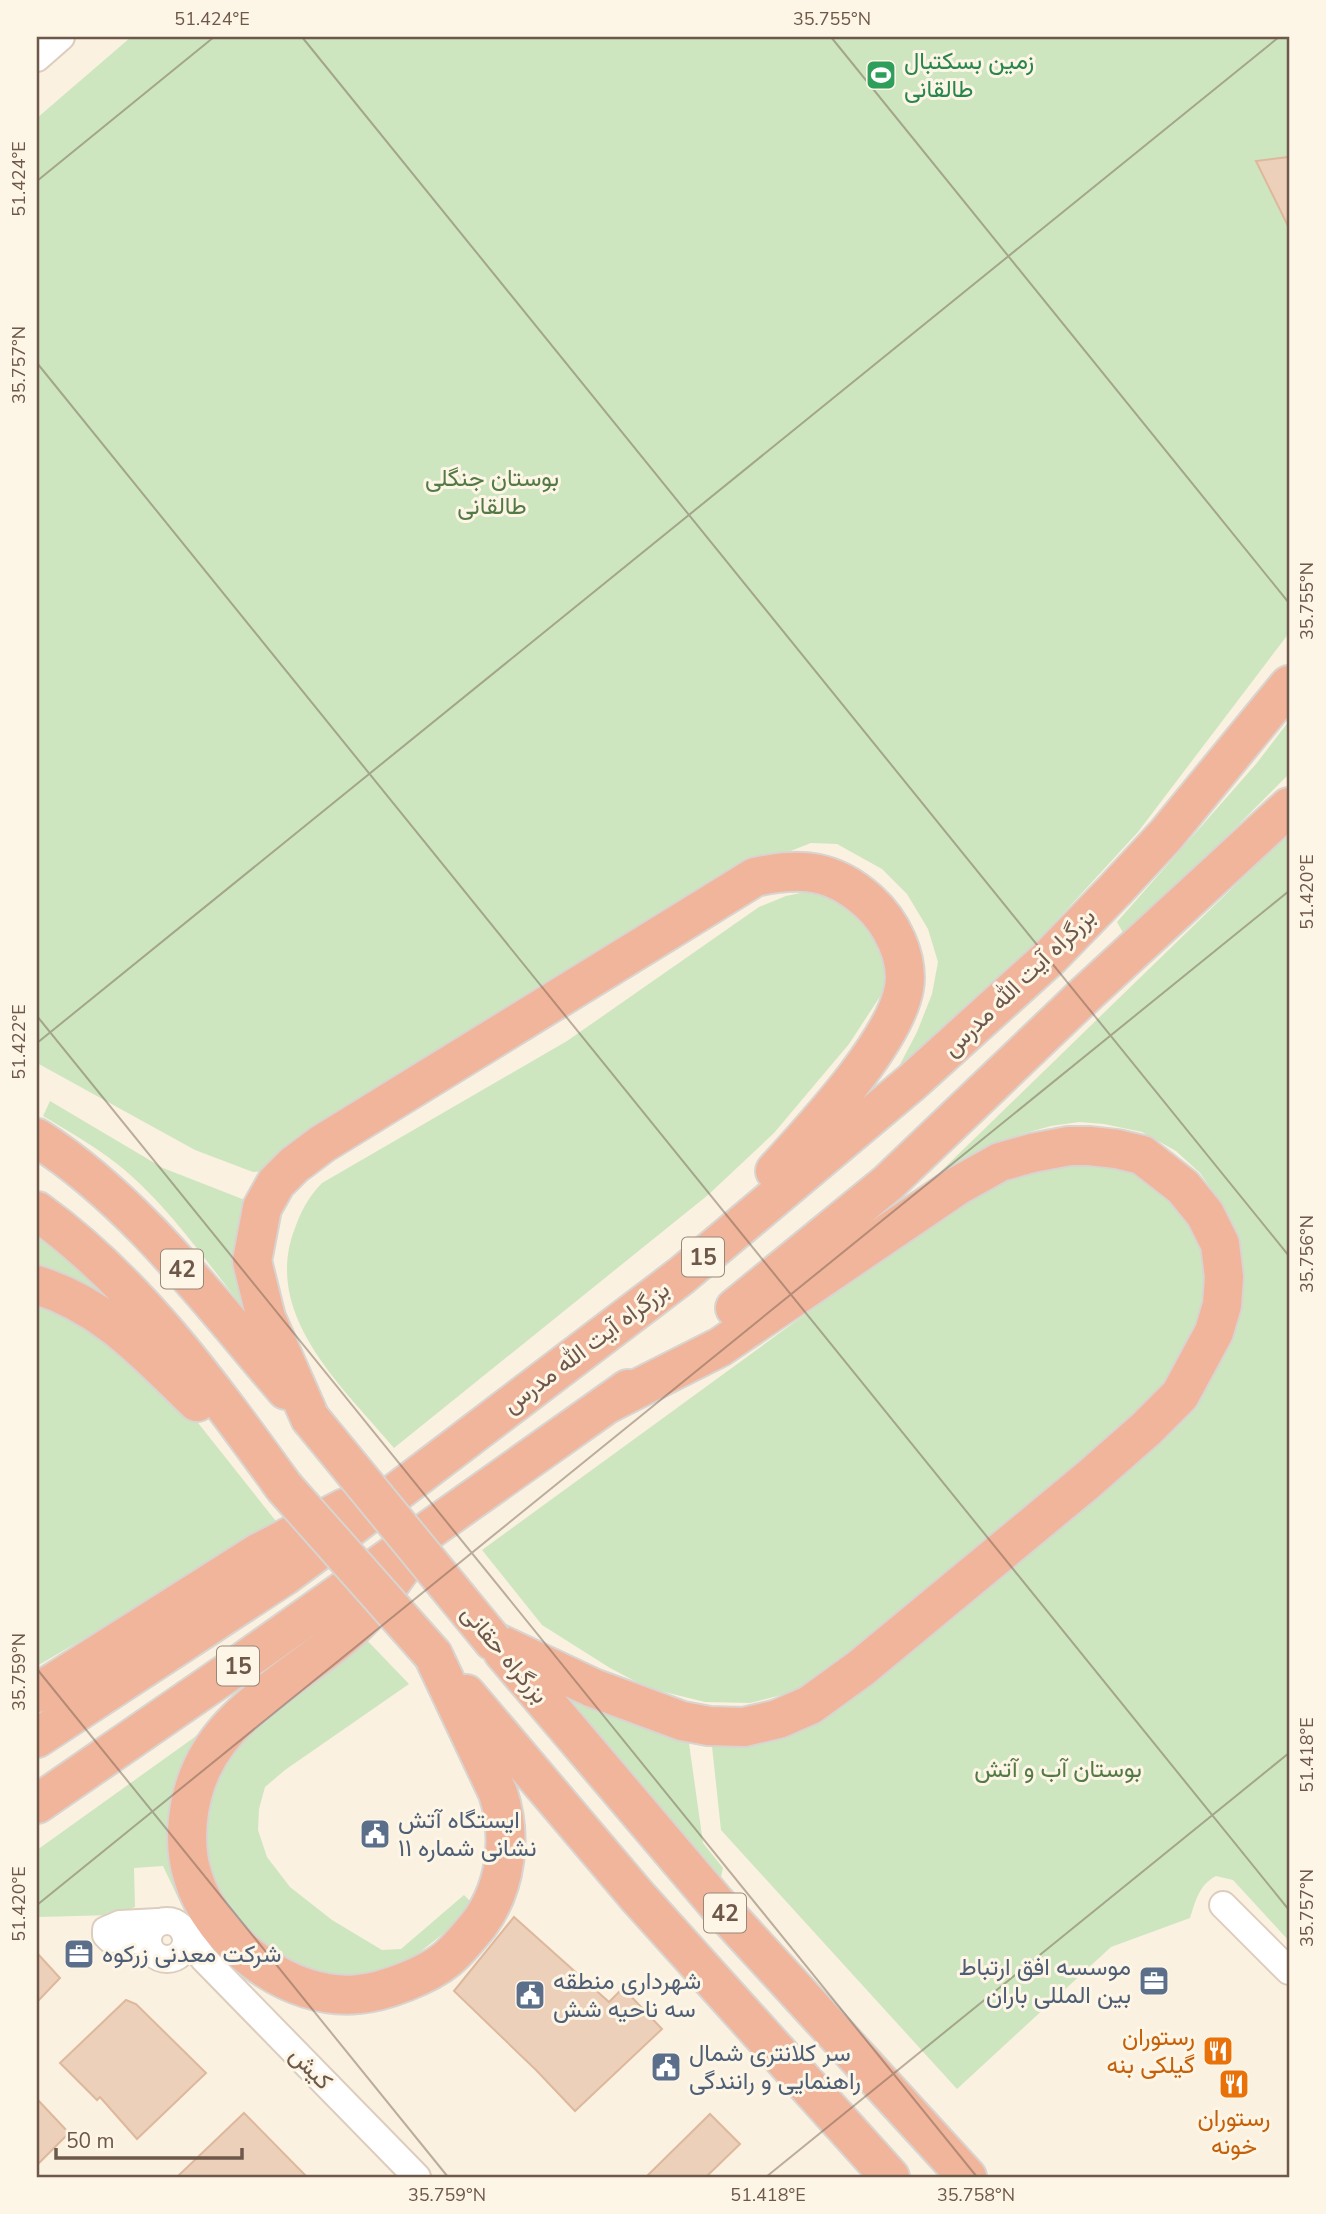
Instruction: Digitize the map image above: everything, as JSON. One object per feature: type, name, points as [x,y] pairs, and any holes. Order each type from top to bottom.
[{"type":"highway","name":"بزرگراه آیت الله مدرس","points":[[37,1738],[284,1576],[681,1276],[912,1082],[1050,957],[1166,835],[1289,685]]},
{"type":"highway","name":"15","points":[[37,1804],[609,1403],[765,1285],[888,1183],[1086,994],[1289,807]]},
{"type":"highway","points":[[310,1418],[266,1318],[252,1261],[262,1208],[276,1184],[321,1144],[755,877],[784,871],[809,871],[836,879],[860,894],[881,913],[897,938],[904,987],[894,1015],[874,1051],[824,1117],[681,1276]]},
{"type":"highway","name":"بزرگراه حقانی","points":[[37,1138],[99,1186],[143,1227],[310,1418],[493,1641],[716,1903],[967,2177]]},
{"type":"highway","points":[[493,1641],[593,1688],[682,1721],[709,1726],[744,1727],[779,1719],[810,1705],[861,1668],[1088,1480],[1180,1395],[1214,1332],[1222,1306],[1224,1277],[1220,1244],[1205,1214],[1183,1187],[1142,1155],[1090,1146],[1069,1146],[1032,1153],[1000,1162],[957,1186],[720,1347],[609,1403]]},
{"type":"highway","name":"42","points":[[37,1211],[71,1236],[152,1314],[210,1384],[284,1487],[433,1655],[637,1896],[890,2177]]},
{"type":"highway","points":[[37,1285],[90,1307],[118,1328],[284,1487]]},
{"type":"highway","points":[[37,1694],[258,1553],[437,1461]]},
{"type":"highway","points":[[433,1655],[498,1793],[505,1816],[504,1865],[497,1894],[486,1915],[466,1940],[446,1961],[423,1974],[359,1994],[330,1993],[279,1978],[241,1949],[204,1902],[198,1890],[188,1853],[188,1821],[195,1784],[207,1759],[226,1732],[250,1709],[363,1617],[437,1524]]},
{"type":"highway","points":[[37,1694],[121,1684]]},
{"type":"street","points":[[37,58],[61,37]]},
{"type":"street","points":[[1223,1905],[1289,1971]]},
{"type":"street","points":[[168,1920],[177,1923],[184,1932],[184,1948],[167,1959],[156,1955],[154,1932],[168,1920]]},
{"type":"street","name":"کیش","points":[[184,1932],[212,1967],[417,2177]]},
{"type":"street","points":[[172,1957],[212,1967]]},
{"type":"green space","name":"بوستان جنگلی طالقانی","points":[[131,37],[1289,37],[1289,633],[1138,832],[1014,967],[895,1074],[917,1032],[932,994],[938,962],[928,929],[907,894],[882,869],[837,844],[811,843],[755,865],[265,1171],[253,1172],[195,1150],[37,1063],[37,118]]},
{"type":"green space","points":[[1289,721],[1289,774],[1126,938],[1117,922],[1256,764]]},
{"type":"green space","name":"بوستان آب و آتش","points":[[1289,833],[1289,1941],[1233,1880],[1216,1876],[1202,1888],[1190,1918],[1111,1947],[957,2089],[721,1830],[711,1737],[808,1725],[866,1689],[1116,1479],[1195,1400],[1216,1370],[1232,1326],[1237,1251],[1221,1203],[1200,1173],[1176,1151],[1142,1132],[1079,1122],[1022,1134],[939,1173]]},
{"type":"green space","points":[[805,892],[824,894],[873,925],[886,969],[885,989],[849,1044],[774,1133],[708,1195],[394,1448],[331,1375],[298,1320],[289,1290],[287,1260],[297,1222],[313,1193],[322,1183],[567,1041],[759,907]]},
{"type":"green space","points":[[50,1101],[163,1168],[250,1202],[261,1330],[174,1220],[136,1180],[98,1150],[43,1116]]},
{"type":"green space","points":[[1125,1157],[1192,1219],[1203,1251],[1204,1291],[1199,1324],[1157,1397],[853,1654],[801,1690],[750,1703],[705,1702],[648,1688],[610,1668],[542,1625],[482,1550],[973,1192],[1029,1166]]},
{"type":"green space","points":[[37,1228],[133,1316],[37,1274]]},
{"type":"green space","points":[[37,1295],[168,1385],[279,1525],[37,1666]]},
{"type":"green space","points":[[361,1634],[409,1684],[285,1770],[265,1787],[259,1809],[258,1830],[267,1857],[290,1887],[332,1920],[382,1950],[401,1949],[464,1895],[472,1903],[444,1933],[405,1964],[378,1977],[313,1977],[248,1941],[213,1890],[202,1834],[221,1757]]},
{"type":"green space","points":[[556,1683],[688,1736],[703,1843],[723,1868],[720,1881]]},
{"type":"green space","points":[[199,1734],[176,1798],[173,1838],[182,1906],[163,1866],[134,1868],[135,1907],[114,1915],[37,1919],[37,1850]]},
{"type":"building","points":[[1289,157],[1289,228],[1256,161]]},
{"type":"building","name":"شهرداری منطقه سه ناحیه شش","points":[[514,1917],[609,2002],[623,1988],[662,2029],[575,2111],[454,1991]]},
{"type":"building","points":[[37,1953],[60,1978],[37,2002]]},
{"type":"building","points":[[126,2000],[136,2004],[206,2073],[137,2139],[100,2097],[97,2100],[60,2063]]},
{"type":"building","points":[[37,2099],[69,2133],[37,2165]]},
{"type":"building","points":[[244,2113],[307,2177],[177,2177]]},
{"type":"building","points":[[710,2114],[740,2144],[706,2177],[646,2177]]},
{"type":"place","name":"زمین بسکتبال طالقانی","points":[[881,75]]},
{"type":"place","name":"ایستگاه آتش نشانی شماره ۱۱","points":[[375,1834]]},
{"type":"place","name":"شرکت معدنی زرکوه","points":[[79,1954]]},
{"type":"place","name":"موسسه افق ارتباط بین المللی باران","points":[[1154,1981]]},
{"type":"place","name":"شهرداری منطقه سه ناحیه شش","points":[[530,1995]]},
{"type":"place","name":"رستوران گیلکی بنه","points":[[1218,2051]]},
{"type":"place","name":"سر کلانتری شمال راهنمایی و رانندگی","points":[[666,2067]]},
{"type":"place","name":"رستوران خونه","points":[[1234,2084]]}]
